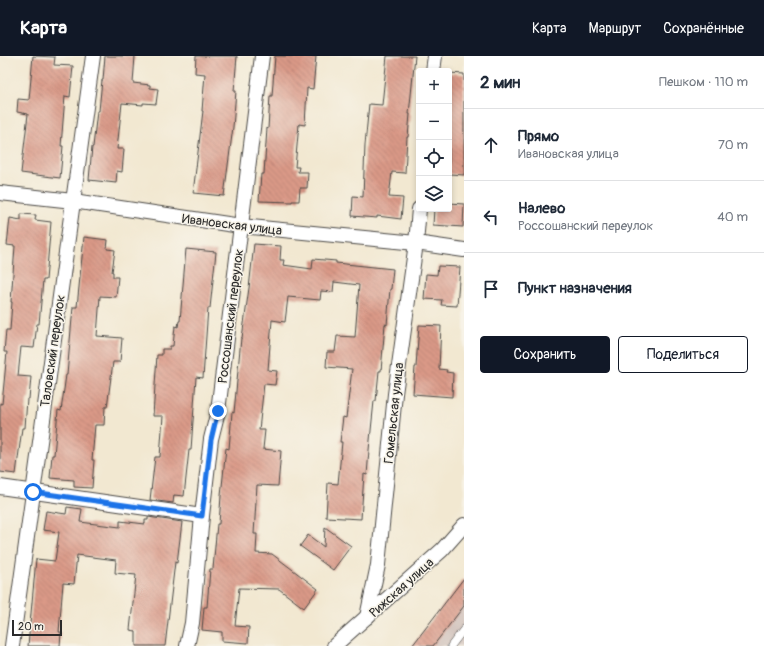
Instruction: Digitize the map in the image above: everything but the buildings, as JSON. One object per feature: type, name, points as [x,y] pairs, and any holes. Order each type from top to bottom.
[{"type":"street","name":"Таловский переулок","points":[[12,646],[93,56]]},
{"type":"street","name":"Россошанский переулок","points":[[187,646],[192,623],[211,440],[218,411],[262,56]]},
{"type":"street","points":[[433,68],[435,56]]},
{"type":"street","name":"Ивановская улица","points":[[0,193],[73,201],[241,226],[416,243],[464,250]]},
{"type":"street","name":"Гомельская улица","points":[[367,617],[378,565],[394,394],[416,243],[419,212]]},
{"type":"street","points":[[0,488],[202,516]]},
{"type":"street","name":"Рижская улица","points":[[334,646],[442,550],[464,525]]},
{"type":"lane","points":[[451,646],[464,629]]},
{"type":"shaded area","points":[[464,578],[464,646],[412,646]]},
{"type":"route","points":[[33,492],[202,516],[211,440],[218,411]]}]
